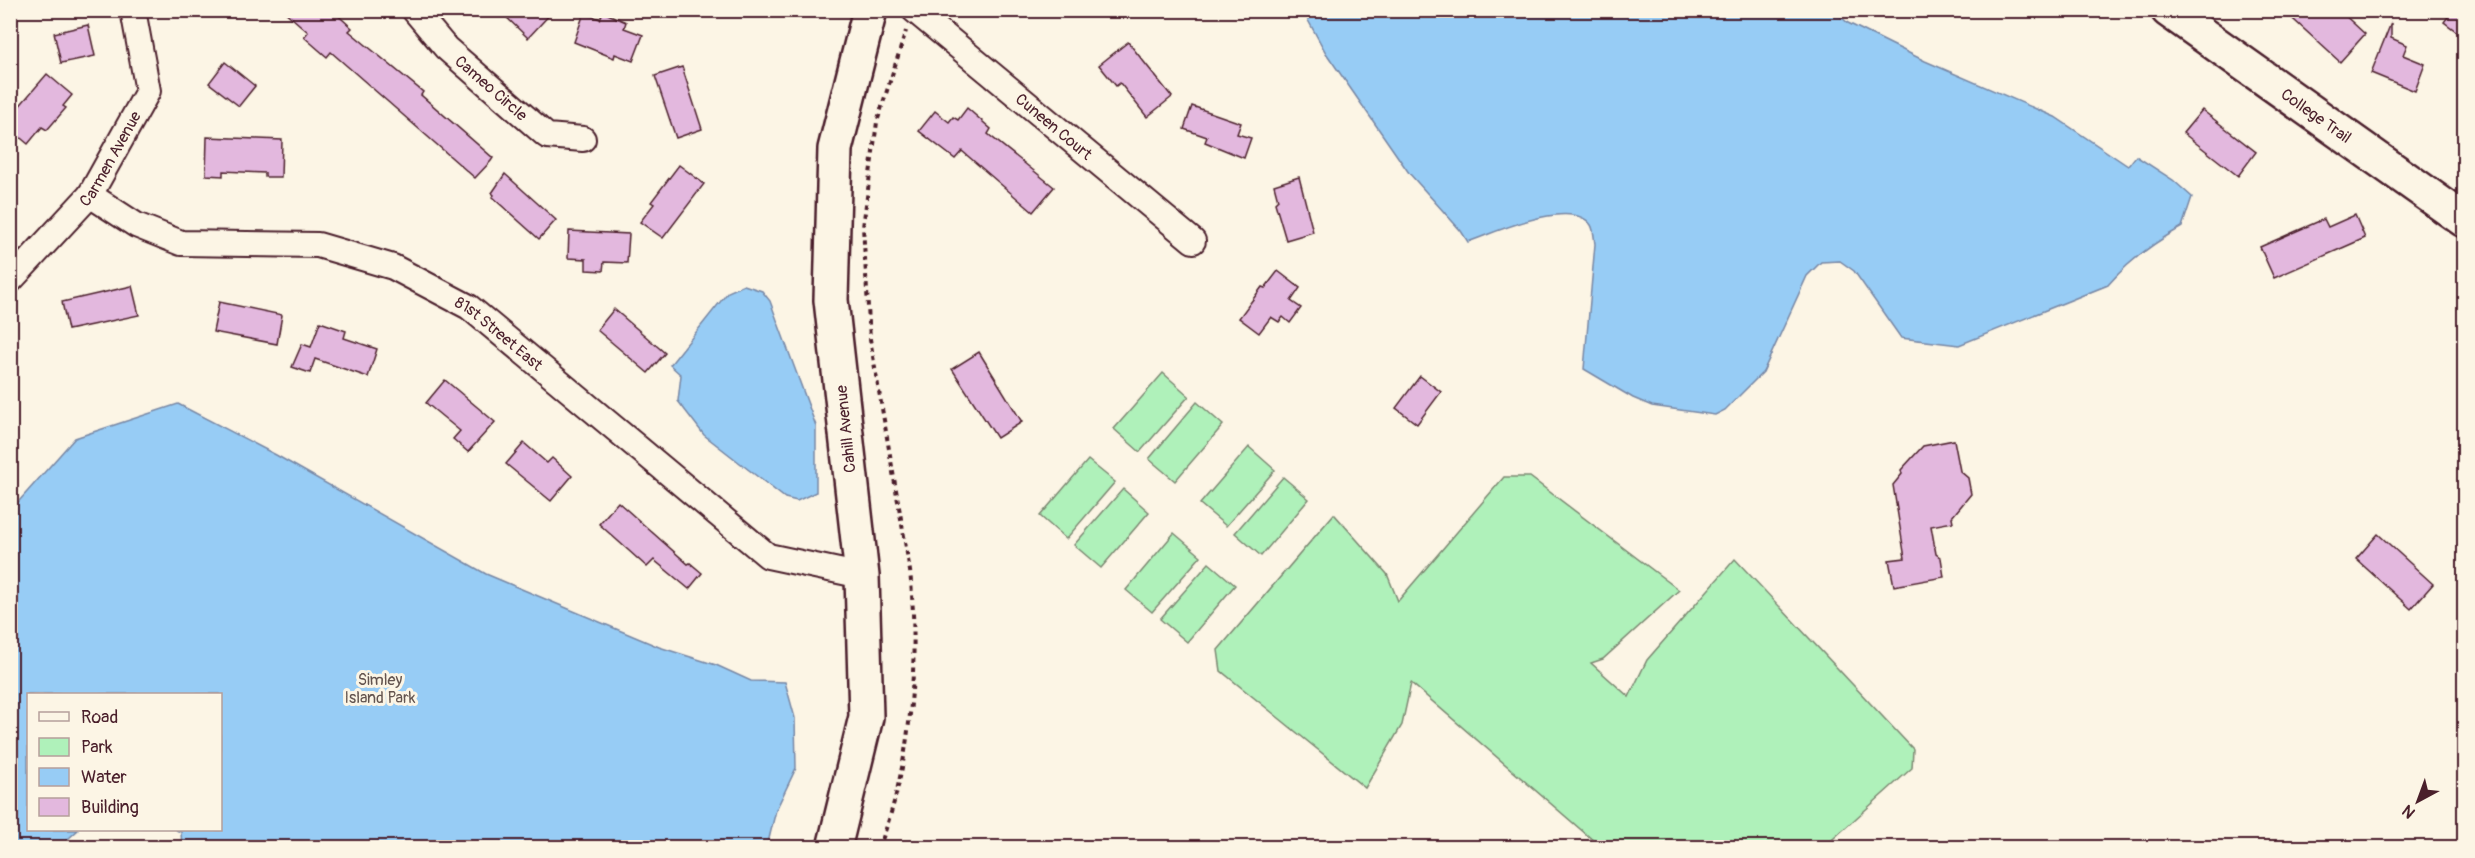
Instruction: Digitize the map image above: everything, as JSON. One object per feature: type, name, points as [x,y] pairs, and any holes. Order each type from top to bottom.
[{"type":"street","name":"Carmen Avenue","points":[[10,281],[90,195],[147,91],[133,10]]},
{"type":"street","name":"Cameo Circle","points":[[414,10],[446,48],[547,136],[583,139]]},
{"type":"street","name":"Cahill Avenue","points":[[834,848],[866,717],[862,576],[831,300],[835,149],[870,10]]},
{"type":"street","name":"College Trail","points":[[2168,10],[2464,220]]},
{"type":"street","name":"Cuneen Court","points":[[911,16],[1193,241]]},
{"type":"street","name":"81st Street East","points":[[90,195],[136,225],[181,243],[318,245],[393,267],[469,307],[768,556],[862,576]]},
{"type":"path","points":[[879,848],[890,820],[912,708],[913,604],[910,571],[870,339],[863,227],[877,122],[911,16]]},
{"type":"green space","points":[[1163,373],[1189,396],[1140,452],[1114,429]]},
{"type":"green space","points":[[1197,402],[1223,425],[1175,481],[1149,459]]},
{"type":"green space","points":[[1249,447],[1275,470],[1226,526],[1200,504]]},
{"type":"green space","points":[[1088,460],[1115,482],[1066,539],[1040,516]]},
{"type":"green space","points":[[1283,477],[1309,499],[1261,556],[1235,533]]},
{"type":"green space","points":[[1504,477],[1530,477],[1679,590],[1603,659],[1591,663],[1629,697],[1647,660],[1735,559],[1913,749],[1912,768],[1824,847],[1601,847],[1411,683],[1402,725],[1365,788],[1221,671],[1218,650],[1334,514],[1387,574],[1398,601]]},
{"type":"green space","points":[[1123,489],[1149,512],[1101,568],[1074,545]]},
{"type":"green space","points":[[1174,533],[1201,556],[1152,612],[1126,590]]},
{"type":"green space","points":[[1209,563],[1235,585],[1187,642],[1160,619]]},
{"type":"water","points":[[1303,11],[1834,11],[1848,23],[1925,61],[2055,117],[2128,166],[2136,156],[2173,180],[2192,197],[2182,227],[2142,253],[2108,285],[1959,345],[1901,338],[1854,271],[1840,261],[1821,262],[1807,276],[1763,372],[1725,410],[1715,415],[1652,406],[1633,398],[1584,369],[1595,244],[1591,225],[1581,217],[1550,216],[1513,225],[1468,242],[1461,231],[1409,173],[1326,53]]},
{"type":"water","points":[[744,285],[762,291],[770,301],[816,426],[816,492],[797,501],[785,498],[704,435],[678,401],[681,375],[670,365],[728,292]]},
{"type":"water","name":"Simley Island Park","points":[[178,404],[276,455],[486,574],[659,647],[716,665],[751,681],[785,682],[795,718],[796,768],[776,810],[767,847],[182,847],[181,832],[178,831],[222,831],[222,693],[27,693],[27,831],[77,831],[63,847],[11,847],[11,510],[75,438]]},
{"type":"building","points":[[283,10],[332,10],[352,28],[349,31],[423,92],[421,95],[493,158],[491,161],[475,178],[331,52],[327,57],[304,37],[308,32]]},
{"type":"building","points":[[499,10],[554,10],[528,38]]},
{"type":"building","points":[[2283,10],[2339,10],[2365,34],[2340,62]]},
{"type":"building","points":[[2453,10],[2464,10],[2464,37],[2444,22]]},
{"type":"building","points":[[603,12],[626,22],[624,28],[643,35],[633,61],[615,54],[614,58],[574,42],[584,13],[600,19]]},
{"type":"building","points":[[2391,23],[2391,38],[2407,45],[2403,55],[2425,64],[2415,91],[2371,73]]},
{"type":"building","points":[[88,25],[95,56],[61,63],[54,33]]},
{"type":"building","points":[[1128,42],[1172,97],[1147,117],[1120,83],[1116,86],[1099,65]]},
{"type":"building","points":[[225,62],[255,86],[239,106],[209,83]]},
{"type":"building","points":[[682,67],[702,129],[676,138],[655,76]]},
{"type":"building","points":[[47,74],[72,95],[63,106],[66,108],[47,130],[42,127],[28,144],[10,129],[10,117]]},
{"type":"building","points":[[1192,106],[1241,123],[1237,134],[1251,138],[1244,158],[1205,142],[1207,137],[1184,129]]},
{"type":"building","points":[[967,108],[991,129],[988,134],[1054,187],[1033,212],[962,151],[955,159],[919,131],[935,111],[949,122],[953,117],[958,120]]},
{"type":"building","points":[[2202,110],[2256,152],[2238,176],[2183,133]]},
{"type":"building","points":[[207,137],[282,140],[281,177],[265,177],[265,173],[223,171],[223,176],[206,175]]},
{"type":"building","points":[[679,165],[704,184],[663,238],[640,222],[654,204],[651,202]]},
{"type":"building","points":[[505,174],[556,220],[539,239],[492,197],[494,195],[492,193]]},
{"type":"building","points":[[1299,177],[1313,232],[1286,240],[1275,203],[1278,200],[1274,185]]},
{"type":"building","points":[[2355,215],[2365,238],[2274,278],[2260,247],[2324,219],[2328,227]]},
{"type":"building","points":[[569,231],[629,234],[627,263],[604,262],[603,271],[586,270],[586,259],[568,258]]},
{"type":"building","points":[[1278,271],[1300,288],[1291,301],[1301,308],[1290,323],[1283,317],[1279,322],[1271,317],[1259,333],[1239,318],[1262,287],[1265,288]]},
{"type":"building","points":[[132,286],[139,315],[68,330],[62,302]]},
{"type":"building","points":[[219,302],[282,315],[277,344],[213,332]]},
{"type":"building","points":[[614,309],[665,353],[648,373],[597,330]]},
{"type":"building","points":[[320,322],[346,331],[344,338],[377,349],[368,377],[315,359],[310,373],[292,367],[302,344],[311,347]]},
{"type":"building","points":[[979,352],[1022,422],[997,438],[952,369]]},
{"type":"building","points":[[1420,376],[1441,392],[1417,424],[1396,408]]},
{"type":"building","points":[[445,380],[495,422],[468,452],[453,439],[460,431],[426,403]]},
{"type":"building","points":[[1954,440],[1960,471],[1968,478],[1971,494],[1952,517],[1953,522],[1931,526],[1936,554],[1941,558],[1944,577],[1894,586],[1889,560],[1905,558],[1893,485],[1902,474],[1901,470],[1923,446]]},
{"type":"building","points":[[524,443],[547,463],[552,458],[572,476],[551,501],[506,464]]},
{"type":"building","points":[[618,502],[688,564],[690,563],[702,573],[689,589],[654,560],[647,567],[599,524]]},
{"type":"building","points":[[2378,534],[2433,584],[2411,609],[2356,559]]}]
